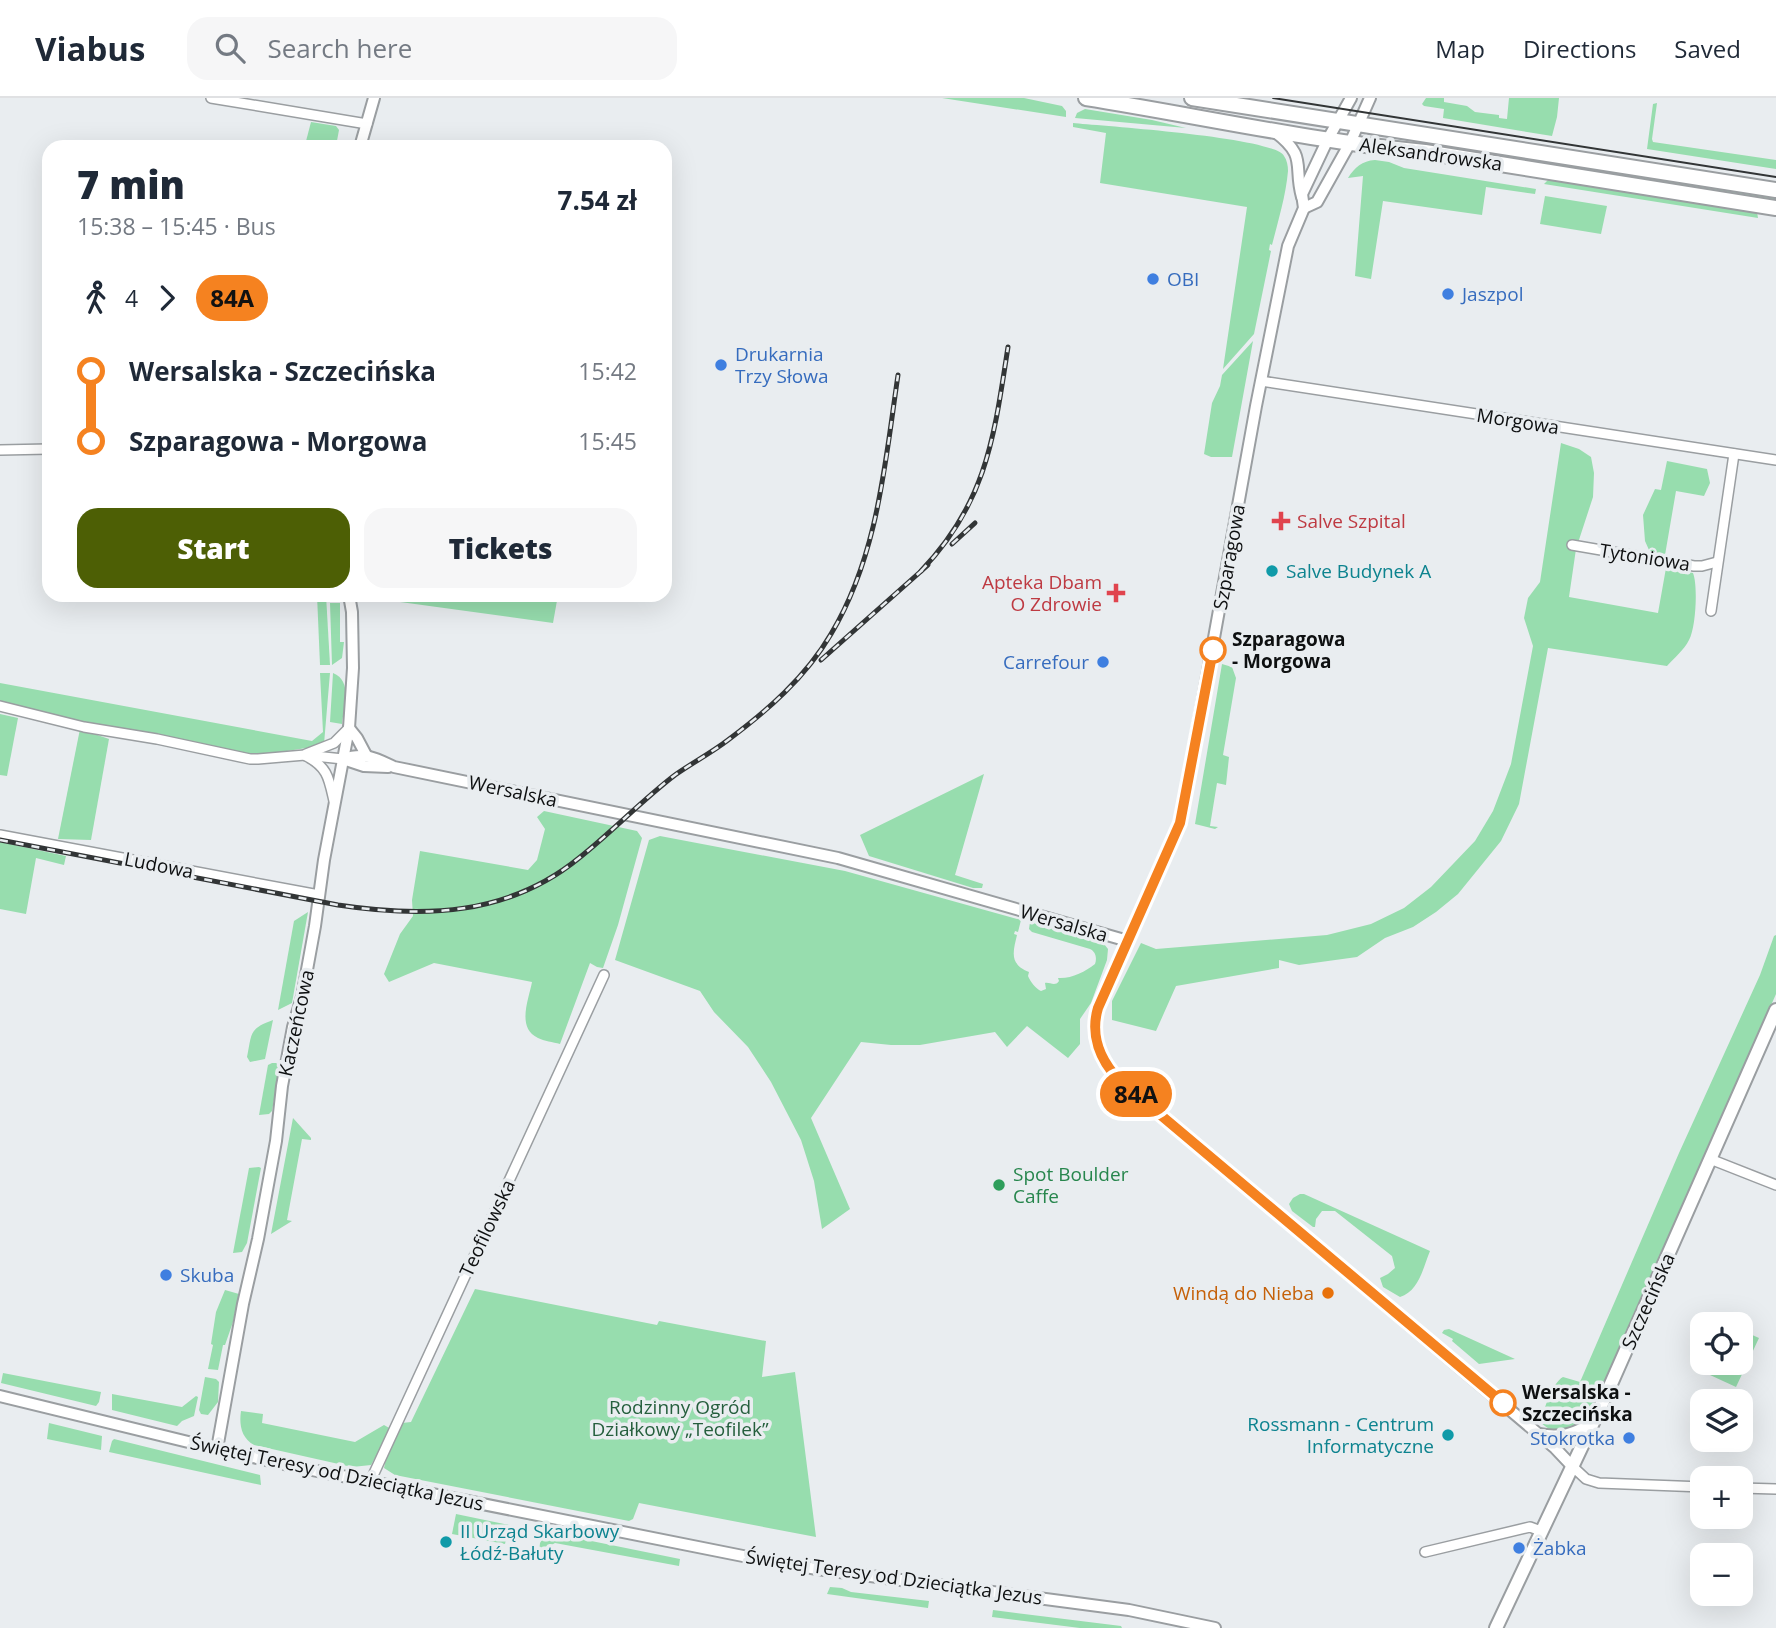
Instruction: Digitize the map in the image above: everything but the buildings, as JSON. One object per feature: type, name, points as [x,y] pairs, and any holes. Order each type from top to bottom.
[{"type":"main road","name":"Aleksandrowska","points":[[1086,98],[1272,131],[1425,152],[1776,208]]},
{"type":"main road","name":"Aleksandrowska","points":[[1192,98],[1776,190]]},
{"type":"main road","name":"Szczecińska","points":[[1496,1628],[1607,1393],[1776,1010]]},
{"type":"street","points":[[211,98],[367,124]]},
{"type":"street","points":[[362,140],[374,98]]},
{"type":"street","name":"Szparagowa","points":[[1128,941],[1182,816],[1288,246],[1328,139],[1351,98]]},
{"type":"street","name":"Szparagowa","points":[[1303,202],[1317,202],[1350,143],[1370,98]]},
{"type":"street","points":[[1272,131],[1286,141],[1295,153],[1298,162],[1298,185],[1303,202]]},
{"type":"street","name":"Morgowa","points":[[1261,381],[1776,460]]},
{"type":"street","points":[[0,450],[42,449]]},
{"type":"street","points":[[1710,611],[1734,454]]},
{"type":"street","name":"Tytoniowa","points":[[1572,545],[1694,566],[1717,562]]},
{"type":"street","name":"Kaczeńcowa","points":[[217,1449],[243,1304],[258,1239],[277,1132],[282,1086],[293,1027],[302,997],[349,728],[354,668],[350,602]]},
{"type":"street","name":"Wersalska","points":[[0,706],[84,727],[250,759],[305,755],[343,759],[364,766],[394,767],[838,858],[1128,941],[1095,1020],[1099,1049],[1111,1072],[1524,1421],[1572,1466]]},
{"type":"street","points":[[349,728],[366,755]]},
{"type":"street","name":"Wersalska","points":[[305,755],[334,743],[349,728]]},
{"type":"street","points":[[305,755],[326,771],[334,802]]},
{"type":"street","name":"Wersalska","points":[[343,759],[366,755],[394,767]]},
{"type":"street","name":"Ludowa","points":[[0,835],[319,895]]},
{"type":"street","name":"Teofilowska","points":[[370,1482],[604,975]]},
{"type":"street","points":[[1710,1159],[1776,1185]]},
{"type":"street","name":"Świętej Teresy od Dzieciątka Jezus","points":[[0,1396],[217,1449],[370,1482],[799,1566],[1129,1610],[1214,1628]]},
{"type":"street","points":[[1539,1434],[1570,1434],[1592,1422]]},
{"type":"street","points":[[1572,1466],[1586,1479],[1599,1483],[1690,1486]]},
{"type":"street","points":[[1753,1488],[1776,1489]]},
{"type":"street","points":[[1425,1552],[1530,1527],[1541,1531]]},
{"type":"green space","points":[[942,98],[1024,98],[1062,106],[1066,117]]},
{"type":"green space","points":[[1426,98],[1444,98],[1444,102],[1467,106],[1475,112],[1499,115],[1499,118],[1507,119],[1509,98],[1559,98],[1552,136],[1443,118],[1444,109],[1422,104]]},
{"type":"green space","points":[[1657,103],[1653,142],[1776,160],[1776,169],[1647,149],[1653,104]]},
{"type":"green space","points":[[1085,109],[1186,128],[1075,118],[1077,113]]},
{"type":"green space","points":[[311,122],[336,126],[339,130],[337,140],[306,140]]},
{"type":"green space","points":[[1073,123],[1220,138],[1273,149],[1284,156],[1288,171],[1286,189],[1272,245],[1270,244],[1271,251],[1254,334],[1223,369],[1247,207],[1100,183],[1106,133],[1073,127]]},
{"type":"green space","points":[[1389,139],[1484,154],[1533,158],[1776,196],[1776,201],[1389,142]]},
{"type":"green space","points":[[1375,160],[1404,168],[1536,189],[1535,194],[1486,187],[1482,215],[1383,201],[1371,279],[1355,276],[1363,176],[1348,178],[1359,165]]},
{"type":"green space","points":[[1549,179],[1757,212],[1758,218],[1544,184]]},
{"type":"green space","points":[[1545,196],[1607,206],[1601,234],[1540,224]]},
{"type":"green space","points":[[1253,341],[1232,457],[1211,457],[1204,454],[1212,403],[1222,375]]},
{"type":"green space","points":[[1561,443],[1579,449],[1591,457],[1594,473],[1593,497],[1576,549],[1569,597],[1658,613],[1666,568],[1693,573],[1695,617],[1689,640],[1684,647],[1667,666],[1548,648],[1519,804],[1501,841],[1458,894],[1413,927],[1385,938],[1357,957],[1299,965],[1279,960],[1279,968],[1176,986],[1156,1031],[1112,1020],[1112,1001],[1141,943],[1156,949],[1327,935],[1371,924],[1404,908],[1431,887],[1475,841],[1493,811],[1511,764],[1533,646],[1524,618],[1528,598],[1540,582]]},
{"type":"green space","points":[[1667,461],[1707,469],[1710,483],[1704,496],[1676,491],[1665,555],[1654,554],[1649,550],[1645,541],[1643,515],[1655,489],[1661,490]]},
{"type":"green space","points":[[317,602],[326,602],[330,665],[320,665]]},
{"type":"green space","points":[[400,602],[557,602],[553,623]]},
{"type":"green space","points":[[330,603],[340,603],[340,642],[344,642],[342,658],[332,665]]},
{"type":"green space","points":[[1222,664],[1232,667],[1236,678],[1223,755],[1229,757],[1226,785],[1217,783],[1210,826],[1218,827],[1215,829],[1195,824]]},
{"type":"green space","points":[[320,673],[330,673],[324,744],[254,756],[78,722],[0,703],[0,683],[312,741],[323,732]]},
{"type":"green space","points":[[333,673],[343,682],[345,688],[342,724],[330,722]]},
{"type":"green space","points":[[0,714],[18,718],[7,776],[0,775]]},
{"type":"green space","points":[[80,729],[109,739],[91,840],[58,839]]},
{"type":"green space","points":[[984,774],[955,875],[983,884],[982,888],[973,888],[869,856],[860,835]]},
{"type":"green space","points":[[544,811],[637,831],[642,838],[603,968],[590,963],[560,1044],[538,1038],[527,1027],[526,1013],[532,982],[434,963],[389,982],[384,974],[400,934],[413,916],[412,900],[420,851],[528,870],[537,860],[545,829],[537,817]]},
{"type":"green space","points":[[660,836],[845,871],[1021,920],[1018,932],[1015,931],[1014,934],[1017,935],[1015,961],[1029,972],[1030,980],[1041,991],[1046,989],[1045,983],[1056,984],[1058,978],[1087,970],[1095,964],[1096,957],[1090,949],[1032,932],[1029,929],[1030,922],[1104,944],[1108,949],[1107,960],[1091,1003],[1080,1019],[1080,1044],[1068,1058],[1027,1026],[1007,1047],[995,1032],[920,1045],[861,1042],[811,1118],[850,1209],[822,1229],[814,1181],[801,1140],[771,1082],[748,1047],[714,1012],[700,991],[615,960],[649,840]]},
{"type":"green space","points":[[0,842],[66,856],[64,865],[36,858],[26,914],[0,909]]},
{"type":"green space","points":[[308,912],[292,1003],[278,1010],[294,921]]},
{"type":"green space","points":[[1776,935],[1776,994],[1606,1383],[1583,1420],[1570,1428],[1552,1430],[1541,1423],[1549,1398],[1555,1385],[1563,1377],[1580,1382]]},
{"type":"green space","points":[[273,1020],[265,1059],[250,1062],[247,1057],[252,1033],[259,1026]]},
{"type":"green space","points":[[272,1063],[280,1066],[272,1111],[259,1115],[268,1065]]},
{"type":"green space","points":[[293,1118],[311,1140],[302,1139],[287,1220],[292,1221],[271,1234]]},
{"type":"green space","points":[[249,1168],[261,1168],[247,1243],[242,1252],[233,1253]]},
{"type":"green space","points":[[1300,1194],[1430,1251],[1420,1278],[1412,1290],[1400,1297],[1383,1287],[1380,1278],[1395,1268],[1392,1256],[1335,1211],[1322,1211],[1313,1227],[1292,1211],[1289,1204]]},
{"type":"green space","name":"Rodzinny Ogród Działkowy „Teofilek”","points":[[475,1289],[657,1325],[659,1321],[766,1341],[762,1377],[795,1372],[816,1537],[639,1503],[633,1519],[629,1521],[395,1475],[384,1468],[387,1454],[402,1423],[411,1422]]},
{"type":"green space","points":[[225,1290],[239,1294],[233,1322],[223,1345],[218,1370],[208,1369],[216,1312]]},
{"type":"green space","points":[[1449,1329],[1515,1359],[1479,1364],[1452,1341],[1453,1339],[1442,1333]]},
{"type":"green space","points":[[1753,1335],[1759,1338],[1753,1351]]},
{"type":"green space","points":[[3,1373],[101,1392],[99,1402],[96,1406],[1,1383]]},
{"type":"green space","points":[[1710,1375],[1742,1375],[1736,1387]]},
{"type":"green space","points":[[205,1377],[219,1382],[218,1402],[208,1415],[201,1414],[199,1410]]},
{"type":"green space","points":[[112,1394],[182,1407],[198,1397],[194,1416],[177,1426],[112,1410]]},
{"type":"green space","points":[[241,1411],[263,1414],[262,1423],[355,1442],[384,1425],[391,1429],[371,1465],[352,1467],[254,1445],[246,1439],[242,1430]]},
{"type":"green space","points":[[49,1423],[102,1436],[101,1450],[47,1439]]},
{"type":"green space","points":[[114,1439],[260,1475],[261,1485],[109,1452]]},
{"type":"green space","points":[[456,1514],[509,1525],[505,1544],[452,1534]]},
{"type":"green space","points":[[547,1532],[680,1559],[679,1566],[555,1543],[539,1552],[540,1543]]},
{"type":"green space","points":[[830,1587],[929,1601],[928,1608],[827,1594]]},
{"type":"green space","points":[[993,1610],[1122,1628],[1080,1628],[992,1617]]},
{"type":"tram line","points":[[1273,98],[1776,177]]},
{"type":"railway","points":[[921,571],[943,545],[974,494],[992,439],[1008,347]]},
{"type":"railway","points":[[0,840],[370,909],[433,911],[464,908],[523,892],[552,877],[579,858],[675,775],[722,745],[757,717],[798,679],[821,650],[847,604],[869,541],[883,475],[898,375]]},
{"type":"railway","points":[[952,544],[975,523]]},
{"type":"railway","points":[[821,660],[928,565]]},
{"type":"bus line","name":"84A","points":[[1213,650],[1181,820],[1098,1008],[1095,1034],[1102,1057],[1119,1080],[1503,1403]]},
{"type":"place","name":"OBI","points":[[1153,279]]},
{"type":"place","name":"Jaszpol","points":[[1448,294]]},
{"type":"place","name":"Drukarnia Trzy Słowa","points":[[721,365]]},
{"type":"place","name":"Salve Szpital","points":[[1281,521]]},
{"type":"place","name":"Salve Budynek A","points":[[1272,571]]},
{"type":"place","name":"Apteka Dbam O Zdrowie","points":[[1116,593]]},
{"type":"place","name":"Szparagowa - Morgowa","points":[[1213,650]]},
{"type":"place","name":"Carrefour","points":[[1103,662]]},
{"type":"place","name":"Spot Boulder Caffe","points":[[999,1185]]},
{"type":"place","name":"Skuba","points":[[166,1275]]},
{"type":"place","name":"Windą do Nieba","points":[[1328,1293]]},
{"type":"place","name":"Wersalska - Szczecińska","points":[[1503,1403]]},
{"type":"place","name":"Rossmann - Centrum Informatyczne","points":[[1448,1435]]},
{"type":"place","name":"Stokrotka","points":[[1629,1438]]},
{"type":"place","name":"II Urząd Skarbowy Łódź-Bałuty","points":[[446,1542]]},
{"type":"place","name":"Żabka","points":[[1519,1548]]}]
